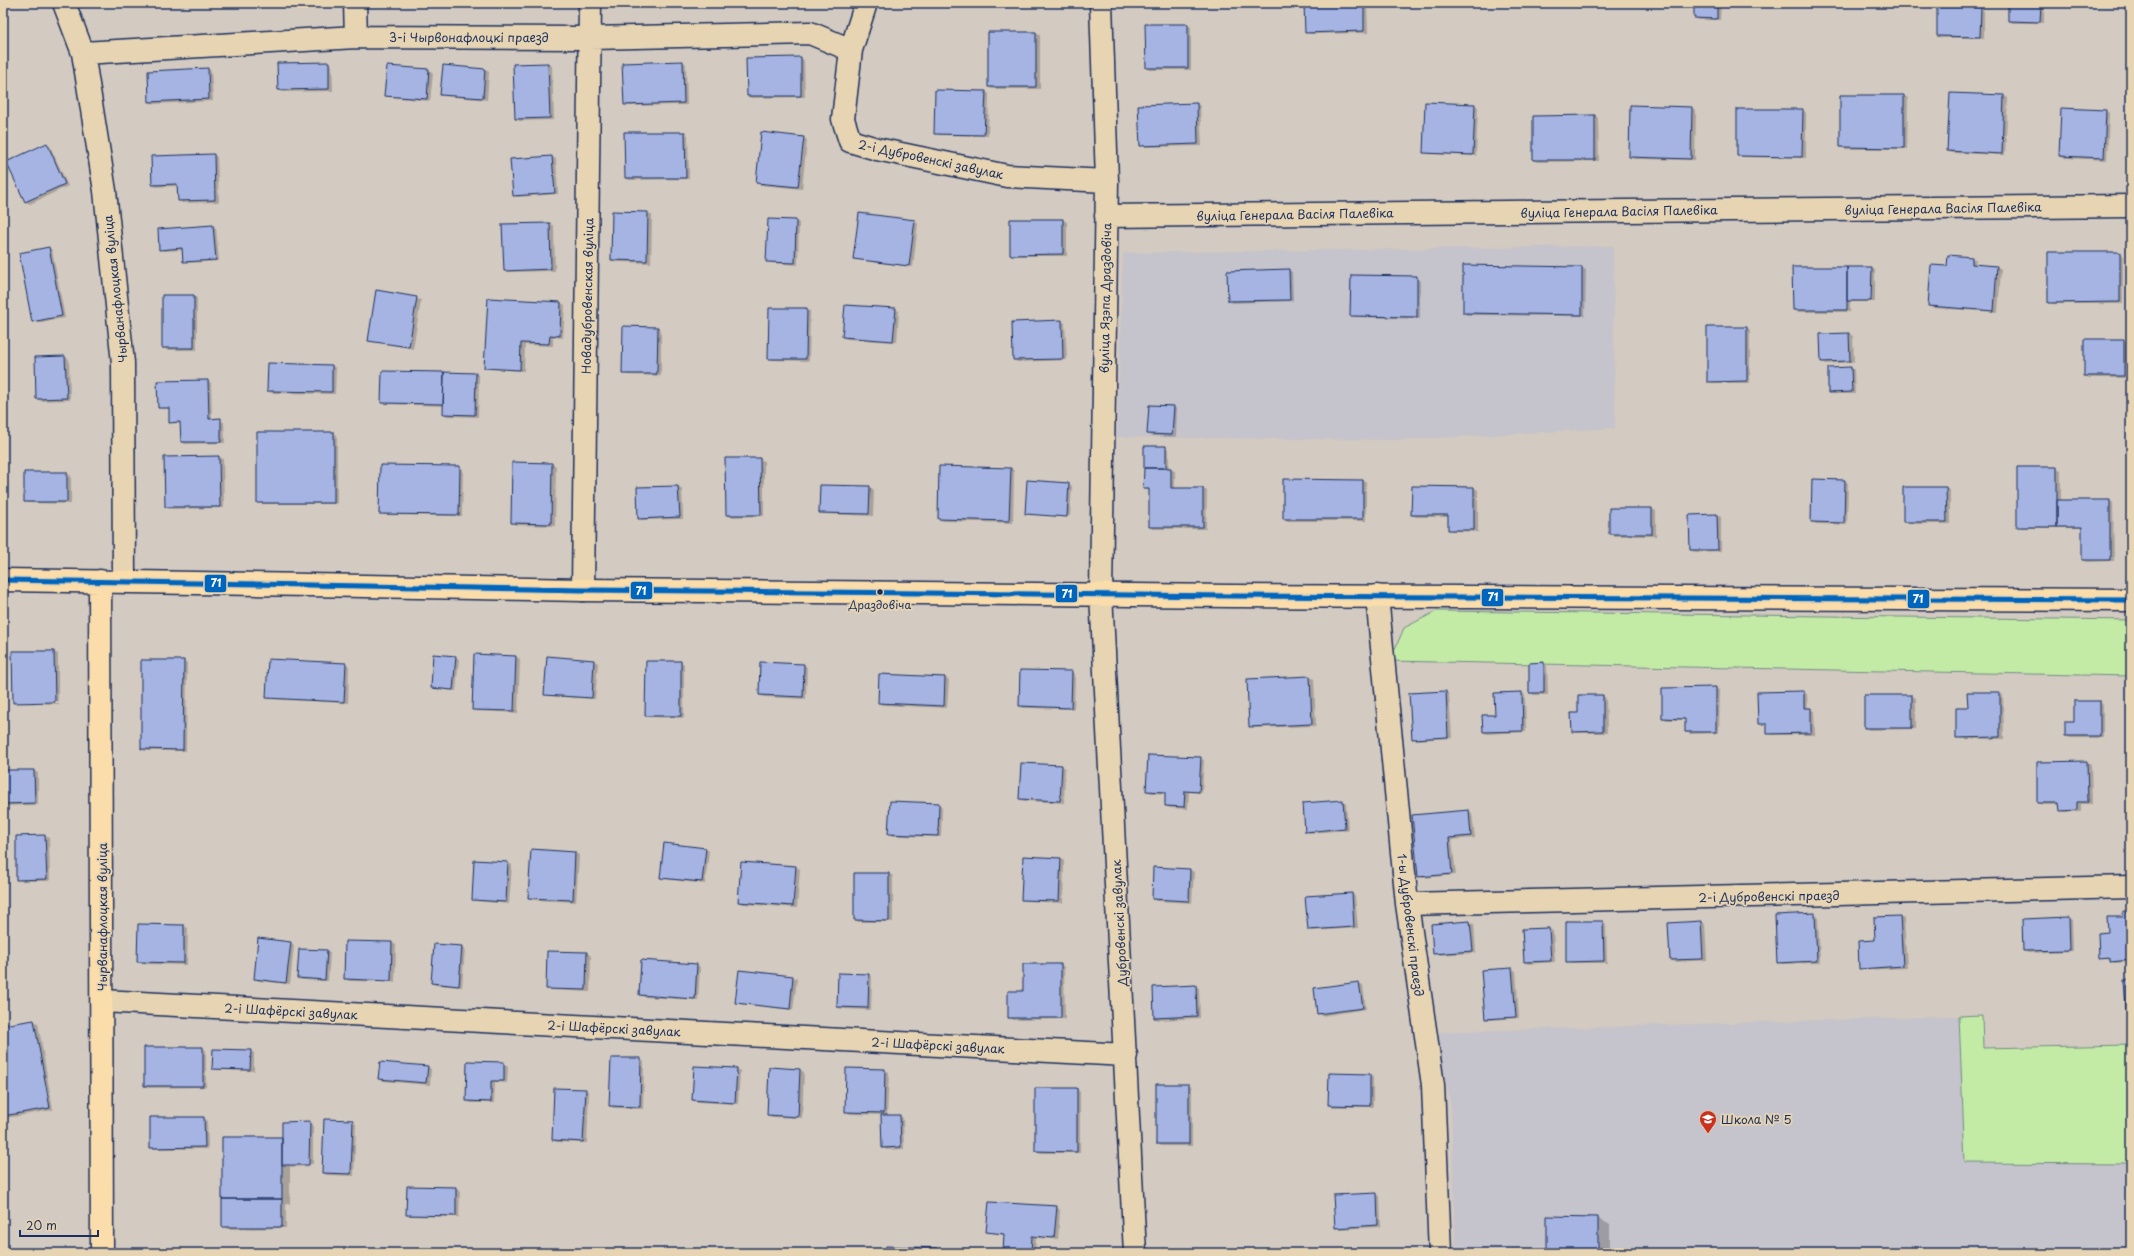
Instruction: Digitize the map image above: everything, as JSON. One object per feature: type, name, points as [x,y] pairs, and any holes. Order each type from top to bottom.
[{"type":"main road","points":[[3,580],[124,580],[583,590],[1231,596],[2131,600]]},
{"type":"main road","name":"Чырванафлоцкая вуліца","points":[[100,581],[102,1253]]},
{"type":"street","name":"Чырванафлоцкая вуліца","points":[[64,3],[83,53],[105,191],[123,363],[124,580]]},
{"type":"street","points":[[355,3],[356,37]]},
{"type":"street","name":"Новадубровенская вуліца","points":[[583,590],[591,38],[590,3]]},
{"type":"street","name":"2-і Дубровенскі завулак","points":[[866,3],[851,50],[843,119],[850,141],[877,149],[1007,176],[1106,181]]},
{"type":"street","name":"вуліца Язэпа Драздовіча","points":[[1101,3],[1106,181],[1101,594]]},
{"type":"street","name":"3-і Чырвонафлоцкі праезд","points":[[83,53],[356,37],[591,38],[810,33],[851,50]]},
{"type":"street","name":"вуліца Генерала Васіля Палевіка","points":[[1106,216],[2131,206]]},
{"type":"street","name":"Дубровенскі завулак","points":[[1101,594],[1126,1055],[1135,1253]]},
{"type":"street","name":"1-ы Дубровенскі праезд","points":[[1377,596],[1407,904],[1433,1085],[1440,1253]]},
{"type":"street","name":"2-і Дубровенскі праезд","points":[[1407,904],[2131,887]]},
{"type":"street","name":"2-і Шафёрскі завулак","points":[[102,1001],[1126,1055]]},
{"type":"shaded area","points":[[1613,246],[1615,428],[1398,440],[1117,437],[1123,253]]},
{"type":"shaded area","name":"Школа № 5","points":[[1959,1016],[1965,1163],[2131,1164],[2131,1253],[1456,1253],[1451,1105],[1436,1032]]},
{"type":"green space","points":[[1437,611],[2131,620],[2131,676],[1390,661],[1404,628]]},
{"type":"green space","points":[[1982,1015],[1983,1048],[2131,1045],[2131,1164],[1965,1163],[1959,1016]]},
{"type":"building","points":[[490,3],[546,3],[490,4]]},
{"type":"building","points":[[1304,3],[1364,3],[1364,31],[1305,33]]},
{"type":"building","points":[[1694,3],[1717,3],[1717,19],[1694,18]]},
{"type":"building","points":[[2008,3],[2041,3],[2040,22],[2008,21]]},
{"type":"building","points":[[1937,7],[1981,7],[1980,37],[1937,36]]},
{"type":"building","points":[[1145,24],[1188,24],[1188,68],[1146,68]]},
{"type":"building","points":[[988,32],[1036,32],[1036,87],[988,87]]},
{"type":"building","points":[[801,57],[801,96],[747,96],[746,58]]},
{"type":"building","points":[[683,61],[684,103],[624,105],[622,63]]},
{"type":"building","points":[[329,62],[329,89],[278,90],[277,63]]},
{"type":"building","points":[[548,63],[550,118],[515,119],[513,64]]},
{"type":"building","points":[[443,65],[485,69],[483,98],[440,95]]},
{"type":"building","points":[[387,66],[429,69],[427,99],[384,96]]},
{"type":"building","points":[[208,68],[209,99],[149,102],[148,71]]},
{"type":"building","points":[[935,90],[986,91],[984,135],[934,134]]},
{"type":"building","points":[[1950,93],[2004,95],[2002,154],[1947,151]]},
{"type":"building","points":[[1840,95],[1904,95],[1904,148],[1840,147]]},
{"type":"building","points":[[1425,102],[1475,104],[1473,155],[1423,153]]},
{"type":"building","points":[[1197,103],[1198,144],[1140,146],[1138,105]]},
{"type":"building","points":[[1630,105],[1692,107],[1691,159],[1629,157]]},
{"type":"building","points":[[2061,108],[2106,110],[2104,158],[2059,156]]},
{"type":"building","points":[[1737,109],[1803,109],[1802,157],[1737,156]]},
{"type":"building","points":[[1595,115],[1595,160],[1533,160],[1533,116]]},
{"type":"building","points":[[624,132],[685,132],[686,178],[625,178]]},
{"type":"building","points":[[761,132],[804,137],[798,187],[756,183]]},
{"type":"building","points":[[47,143],[65,184],[25,202],[6,162]]},
{"type":"building","points":[[214,154],[215,200],[178,201],[177,184],[152,185],[151,156]]},
{"type":"building","points":[[552,156],[555,193],[513,196],[510,159]]},
{"type":"building","points":[[612,211],[648,212],[647,261],[611,260]]},
{"type":"building","points":[[859,213],[915,220],[909,266],[853,259]]},
{"type":"building","points":[[768,219],[796,220],[795,263],[766,262]]},
{"type":"building","points":[[1010,219],[1063,219],[1063,254],[1010,255]]},
{"type":"building","points":[[550,223],[551,269],[504,271],[502,224]]},
{"type":"building","points":[[213,225],[216,260],[183,262],[182,248],[159,250],[158,229]]},
{"type":"building","points":[[49,247],[62,316],[32,322],[19,253]]},
{"type":"building","points":[[2048,252],[2120,252],[2120,302],[2048,303]]},
{"type":"building","points":[[1948,255],[1972,257],[1972,264],[1997,266],[1994,311],[1928,306],[1931,265],[1947,266]]},
{"type":"building","points":[[1463,265],[1582,267],[1582,315],[1463,313]]},
{"type":"building","points":[[1792,267],[1847,267],[1847,310],[1793,310]]},
{"type":"building","points":[[1847,267],[1872,267],[1871,301],[1847,301]]},
{"type":"building","points":[[1289,269],[1290,300],[1228,301],[1227,271]]},
{"type":"building","points":[[1351,275],[1417,276],[1417,317],[1350,316]]},
{"type":"building","points":[[376,290],[417,297],[409,347],[368,341]]},
{"type":"building","points":[[162,295],[194,295],[194,348],[162,348]]},
{"type":"building","points":[[488,298],[561,302],[560,336],[550,335],[549,344],[521,343],[520,370],[484,368]]},
{"type":"building","points":[[845,305],[896,308],[893,341],[842,337]]},
{"type":"building","points":[[769,308],[807,308],[806,359],[768,359]]},
{"type":"building","points":[[1062,320],[1063,359],[1013,360],[1012,322]]},
{"type":"building","points":[[623,326],[658,327],[657,374],[622,374]]},
{"type":"building","points":[[1707,327],[1747,327],[1747,381],[1707,382]]},
{"type":"building","points":[[1849,333],[1850,361],[1821,362],[1820,334]]},
{"type":"building","points":[[2084,339],[2124,339],[2124,376],[2084,376]]},
{"type":"building","points":[[65,356],[67,398],[36,399],[35,357]]},
{"type":"building","points":[[268,363],[332,365],[332,392],[267,391]]},
{"type":"building","points":[[1851,367],[1852,392],[1828,393],[1828,368]]},
{"type":"building","points":[[382,371],[444,372],[443,404],[381,403]]},
{"type":"building","points":[[444,372],[476,373],[475,415],[443,414]]},
{"type":"building","points":[[208,380],[209,419],[221,418],[221,442],[181,442],[180,422],[169,423],[169,408],[158,408],[157,381]]},
{"type":"building","points":[[1149,405],[1174,406],[1172,435],[1147,434]]},
{"type":"building","points":[[257,432],[334,432],[334,503],[257,503]]},
{"type":"building","points":[[1144,446],[1166,446],[1166,468],[1144,468]]},
{"type":"building","points":[[219,456],[220,507],[165,507],[164,457]]},
{"type":"building","points":[[725,458],[760,458],[761,515],[726,515]]},
{"type":"building","points":[[512,462],[552,463],[551,524],[511,523]]},
{"type":"building","points":[[380,465],[460,466],[459,515],[379,514]]},
{"type":"building","points":[[939,466],[1011,468],[1009,521],[938,519]]},
{"type":"building","points":[[2017,467],[2057,467],[2057,527],[2017,527]]},
{"type":"building","points":[[1144,468],[1171,468],[1171,488],[1203,488],[1203,527],[1149,527],[1149,489],[1143,489]]},
{"type":"building","points":[[24,472],[67,472],[67,502],[24,502]]},
{"type":"building","points":[[1283,479],[1363,480],[1363,519],[1283,519]]},
{"type":"building","points":[[1812,479],[1845,480],[1844,523],[1811,522]]},
{"type":"building","points":[[1027,480],[1069,483],[1067,517],[1025,514]]},
{"type":"building","points":[[820,485],[870,486],[869,514],[819,513]]},
{"type":"building","points":[[678,486],[680,517],[638,519],[637,487]]},
{"type":"building","points":[[1412,486],[1474,487],[1474,530],[1448,530],[1448,515],[1411,515]]},
{"type":"building","points":[[1903,487],[1946,487],[1947,522],[1903,522]]},
{"type":"building","points":[[2057,500],[2110,500],[2110,560],[2082,560],[2082,527],[2057,527]]},
{"type":"building","points":[[1609,508],[1652,508],[1652,534],[1609,534]]},
{"type":"building","points":[[1717,514],[1718,550],[1690,550],[1689,515]]},
{"type":"building","points":[[12,651],[54,651],[55,702],[13,703]]},
{"type":"building","points":[[433,654],[456,656],[453,690],[431,688]]},
{"type":"building","points":[[474,654],[516,656],[514,711],[472,710]]},
{"type":"building","points":[[547,656],[594,660],[592,698],[544,695]]},
{"type":"building","points":[[268,659],[346,663],[344,702],[266,698]]},
{"type":"building","points":[[141,660],[184,660],[183,750],[141,749]]},
{"type":"building","points":[[646,661],[681,661],[681,716],[645,716]]},
{"type":"building","points":[[760,662],[804,664],[803,697],[759,695]]},
{"type":"building","points":[[1544,662],[1544,693],[1529,693],[1529,663]]},
{"type":"building","points":[[1020,670],[1072,671],[1071,708],[1019,706]]},
{"type":"building","points":[[879,674],[945,677],[944,706],[878,703]]},
{"type":"building","points":[[1310,676],[1312,724],[1249,727],[1247,679]]},
{"type":"building","points":[[1716,687],[1716,732],[1685,732],[1685,719],[1662,718],[1662,688]]},
{"type":"building","points":[[1446,691],[1448,737],[1412,739],[1409,693]]},
{"type":"building","points":[[1804,691],[1804,708],[1811,708],[1811,733],[1767,734],[1767,724],[1758,724],[1757,692]]},
{"type":"building","points":[[1522,692],[1523,731],[1483,732],[1482,715],[1495,715],[1494,693]]},
{"type":"building","points":[[1967,692],[2000,692],[2000,737],[1956,738],[1956,707],[1968,707]]},
{"type":"building","points":[[1578,695],[1603,695],[1603,731],[1572,732],[1571,713],[1578,713]]},
{"type":"building","points":[[1864,695],[1912,695],[1912,728],[1864,728]]},
{"type":"building","points":[[2074,701],[2100,701],[2100,736],[2065,736],[2065,721],[2074,721]]},
{"type":"building","points":[[1148,755],[1201,757],[1199,792],[1185,791],[1184,807],[1165,806],[1165,792],[1146,791]]},
{"type":"building","points":[[2087,761],[2088,802],[2077,802],[2077,810],[2060,811],[2059,803],[2037,803],[2037,762]]},
{"type":"building","points":[[1021,763],[1062,765],[1060,801],[1019,799]]},
{"type":"building","points":[[3,770],[34,770],[35,803],[3,804]]},
{"type":"building","points":[[1343,800],[1345,828],[1305,832],[1303,803]]},
{"type":"building","points":[[890,801],[939,803],[938,836],[888,834]]},
{"type":"building","points":[[1469,810],[1471,836],[1449,838],[1452,874],[1418,877],[1412,815]]},
{"type":"building","points":[[45,835],[47,879],[16,880],[16,836]]},
{"type":"building","points":[[664,843],[706,848],[702,882],[660,878]]},
{"type":"building","points":[[531,849],[575,852],[573,900],[528,898]]},
{"type":"building","points":[[1023,856],[1061,858],[1059,901],[1021,900]]},
{"type":"building","points":[[474,860],[508,862],[506,902],[472,900]]},
{"type":"building","points":[[741,862],[796,866],[793,906],[738,902]]},
{"type":"building","points":[[1153,867],[1190,869],[1189,901],[1152,899]]},
{"type":"building","points":[[854,873],[889,873],[889,921],[854,920]]},
{"type":"building","points":[[1352,893],[1354,927],[1308,930],[1305,896]]},
{"type":"building","points":[[2123,912],[2131,912],[2131,960],[2110,962],[2110,958],[2099,959],[2098,933],[2108,932],[2107,917],[2123,917]]},
{"type":"building","points":[[1815,913],[1817,961],[1777,963],[1775,915]]},
{"type":"building","points":[[1900,916],[1903,966],[1859,969],[1858,941],[1875,940],[1874,917]]},
{"type":"building","points":[[2069,917],[2070,950],[2023,951],[2022,919]]},
{"type":"building","points":[[1470,921],[1473,951],[1433,954],[1431,924]]},
{"type":"building","points":[[1566,921],[1603,921],[1604,961],[1566,962]]},
{"type":"building","points":[[1701,921],[1703,959],[1670,960],[1668,923]]},
{"type":"building","points":[[138,924],[184,925],[184,963],[137,962]]},
{"type":"building","points":[[1549,928],[1551,961],[1524,962],[1522,929]]},
{"type":"building","points":[[258,938],[291,942],[286,983],[254,979]]},
{"type":"building","points":[[345,941],[392,942],[391,981],[344,979]]},
{"type":"building","points":[[434,944],[462,946],[459,986],[431,983]]},
{"type":"building","points":[[299,949],[327,950],[325,980],[297,978]]},
{"type":"building","points":[[547,951],[587,952],[586,990],[546,989]]},
{"type":"building","points":[[641,960],[697,964],[695,999],[639,995]]},
{"type":"building","points":[[1023,964],[1061,964],[1061,1018],[1008,1018],[1008,991],[1023,991]]},
{"type":"building","points":[[1512,968],[1516,1017],[1485,1019],[1481,970]]},
{"type":"building","points":[[739,970],[793,976],[790,1009],[735,1003]]},
{"type":"building","points":[[838,973],[869,974],[868,1008],[837,1007]]},
{"type":"building","points":[[2124,980],[2131,980],[2131,1009],[2126,1010]]},
{"type":"building","points":[[1359,982],[1363,1008],[1317,1014],[1314,988]]},
{"type":"building","points":[[1196,985],[1197,1016],[1154,1018],[1153,987]]},
{"type":"building","points":[[34,1020],[50,1108],[3,1116],[3,1025]]},
{"type":"building","points":[[144,1047],[203,1047],[203,1086],[144,1086]]},
{"type":"building","points":[[213,1049],[251,1050],[250,1070],[212,1069]]},
{"type":"building","points":[[611,1058],[641,1058],[640,1107],[609,1106]]},
{"type":"building","points":[[467,1061],[504,1062],[504,1081],[491,1081],[491,1102],[466,1101]]},
{"type":"building","points":[[380,1062],[428,1066],[426,1083],[378,1079]]},
{"type":"building","points":[[694,1066],[737,1068],[735,1103],[692,1100]]},
{"type":"building","points":[[769,1067],[800,1069],[798,1117],[767,1115]]},
{"type":"building","points":[[846,1068],[885,1069],[884,1113],[845,1112]]},
{"type":"building","points":[[1329,1073],[1370,1074],[1370,1106],[1328,1105]]},
{"type":"building","points":[[1156,1084],[1189,1084],[1189,1144],[1156,1144]]},
{"type":"building","points":[[554,1088],[586,1089],[583,1142],[552,1140]]},
{"type":"building","points":[[1035,1088],[1077,1088],[1077,1152],[1035,1151]]},
{"type":"building","points":[[881,1115],[900,1115],[901,1147],[882,1148]]},
{"type":"building","points":[[150,1117],[204,1117],[205,1147],[150,1148]]},
{"type":"building","points":[[324,1119],[353,1120],[351,1174],[322,1173]]},
{"type":"building","points":[[310,1121],[309,1165],[282,1165],[282,1122]]},
{"type":"building","points":[[222,1137],[282,1137],[282,1199],[222,1199]]},
{"type":"building","points":[[407,1186],[456,1187],[456,1216],[406,1215]]},
{"type":"building","points":[[1377,1193],[1378,1225],[1335,1228],[1333,1195]]},
{"type":"building","points":[[222,1199],[282,1199],[282,1227],[222,1227]]},
{"type":"building","points":[[989,1202],[1057,1206],[1054,1238],[1032,1236],[1031,1253],[1003,1253],[1004,1234],[986,1232]]},
{"type":"building","points":[[1547,1216],[1598,1217],[1598,1253],[1547,1253]]},
{"type":"building","points":[[886,1246],[937,1248],[937,1253],[885,1253]]},
{"type":"transit line","name":"71","points":[[3,580],[664,591],[1231,596],[2131,600]]},
{"type":"place","name":"Драздовіча","points":[[880,592]]},
{"type":"place","name":"Школа № 5","points":[[1708,1134]]}]
